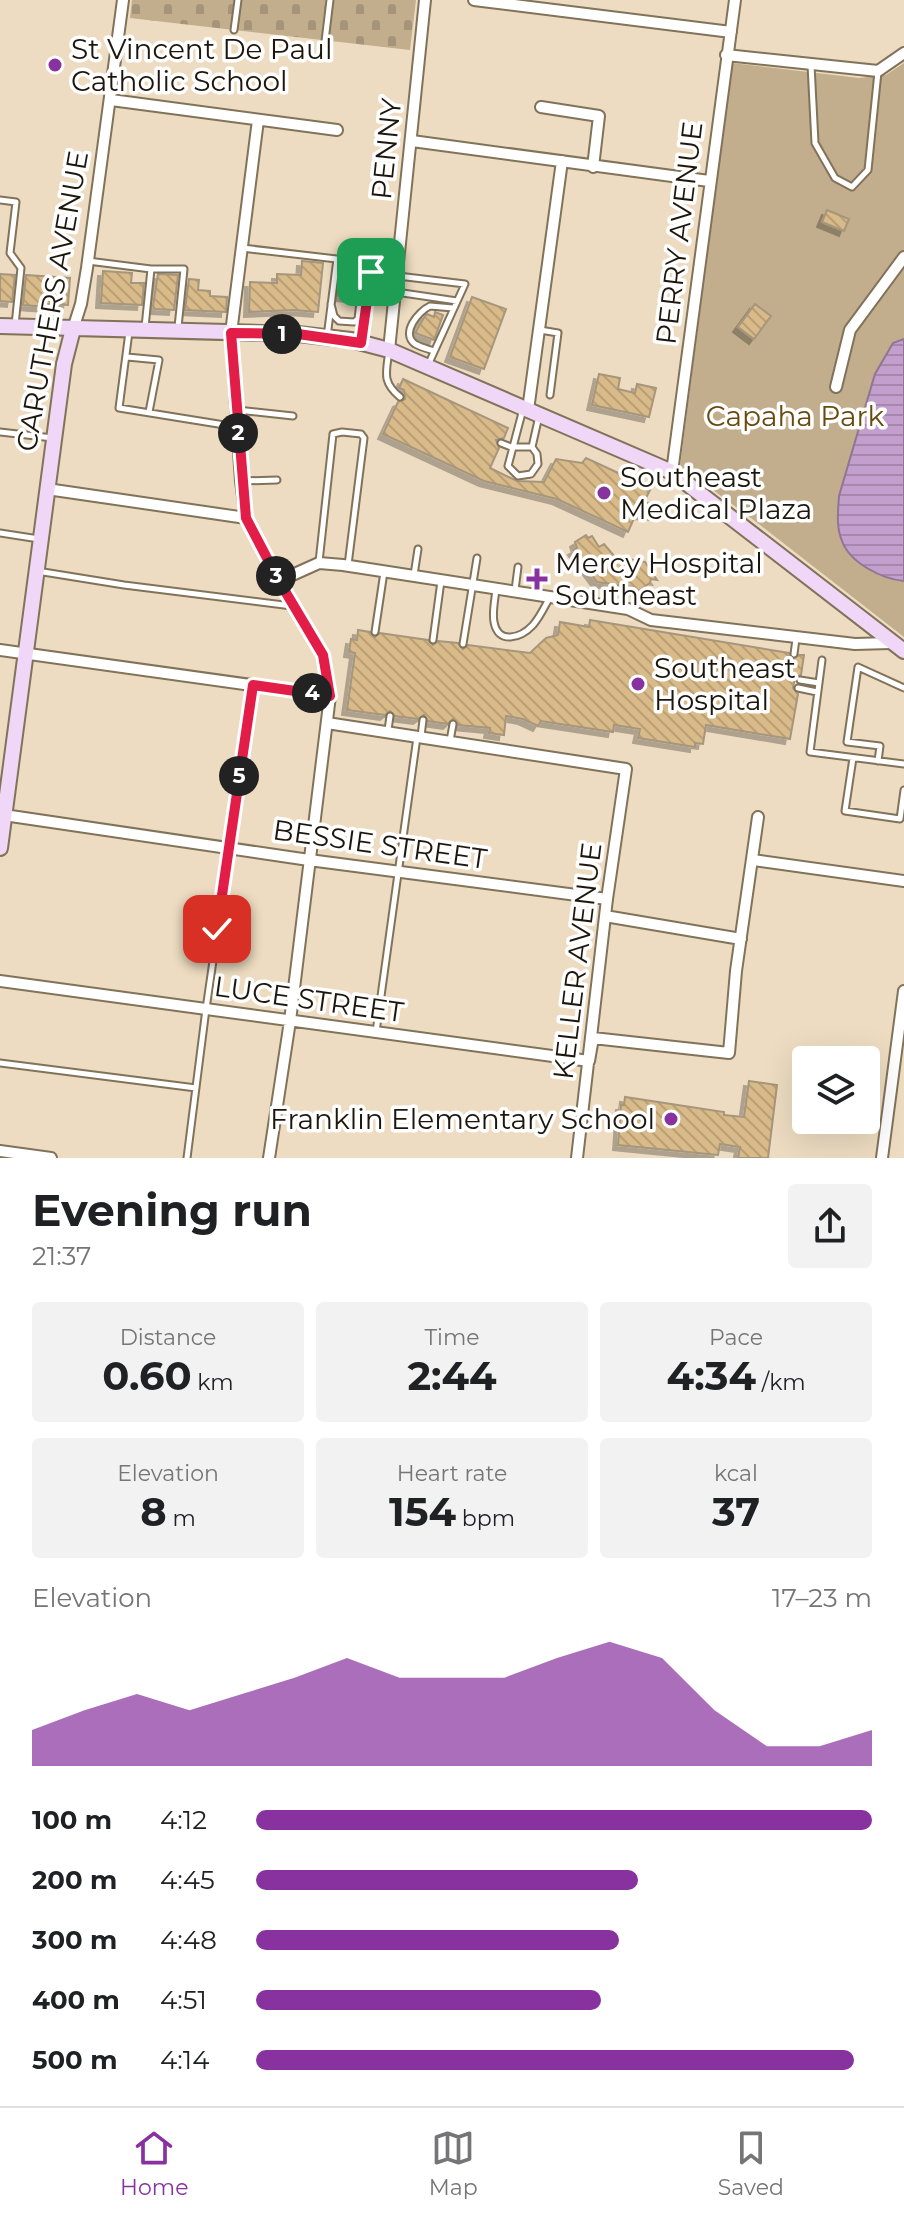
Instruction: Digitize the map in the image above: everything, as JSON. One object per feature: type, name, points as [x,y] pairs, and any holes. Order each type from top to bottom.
[{"type":"main road","points":[[7,326],[327,337],[389,350],[672,472],[904,651]]},
{"type":"main road","name":"CARUTHERS AVENUE","points":[[0,848],[64,364],[73,329]]},
{"type":"street","name":"CARUTHERS AVENUE","points":[[73,329],[81,304],[88,261],[123,0]]},
{"type":"street","name":"PENNY","points":[[389,350],[425,0]]},
{"type":"street","points":[[474,0],[731,32]]},
{"type":"street","name":"PERRY AVENUE","points":[[672,472],[735,0]]},
{"type":"street","points":[[726,55],[878,71],[904,53]]},
{"type":"street","points":[[111,100],[337,130]]},
{"type":"street","points":[[541,107],[599,116],[593,167]]},
{"type":"street","points":[[258,120],[231,333],[241,481],[246,518],[323,655],[330,696],[290,1021],[269,1158]]},
{"type":"street","points":[[412,141],[709,181]]},
{"type":"street","points":[[531,411],[562,161]]},
{"type":"street","points":[[836,387],[850,330],[904,257]]},
{"type":"street","points":[[47,489],[246,518]]},
{"type":"street","points":[[279,581],[319,563],[348,565],[628,609],[651,620],[855,644],[890,643]]},
{"type":"street","points":[[0,650],[330,696]]},
{"type":"street","points":[[327,723],[450,742]]},
{"type":"street","name":"KELLER AVENUE","points":[[450,742],[626,769],[607,899],[577,1158]]},
{"type":"street","name":"BESSIE STREET","points":[[4,815],[309,860],[607,899]]},
{"type":"street","points":[[589,1061],[593,1038],[729,1053],[758,817]]},
{"type":"street","points":[[753,860],[904,881]]},
{"type":"street","points":[[605,916],[741,939]]},
{"type":"street","name":"LUCE STREET","points":[[0,981],[589,1061]]},
{"type":"street","points":[[882,1158],[904,991]]},
{"type":"street","points":[[890,1102],[904,1104]]},
{"type":"street","points":[[0,1151],[51,1158]]},
{"type":"lane","points":[[234,30],[238,0]]},
{"type":"lane","points":[[325,41],[330,0]]},
{"type":"lane","points":[[811,65],[815,143],[835,178],[852,187],[868,170],[878,71]]},
{"type":"lane","points":[[0,200],[16,202],[10,253],[21,268],[7,326]]},
{"type":"lane","points":[[242,248],[372,263],[465,284],[427,366]]},
{"type":"lane","points":[[327,337],[337,259]]},
{"type":"lane","points":[[88,261],[151,269],[184,269],[178,332]]},
{"type":"lane","points":[[361,343],[372,263]]},
{"type":"lane","points":[[144,332],[151,269]]},
{"type":"lane","points":[[331,304],[339,321],[354,322],[358,319],[363,276],[371,272]]},
{"type":"lane","points":[[396,292],[457,301]]},
{"type":"lane","points":[[434,351],[410,339],[416,316],[430,306],[453,308]]},
{"type":"lane","points":[[539,330],[558,333],[550,395]]},
{"type":"lane","points":[[129,331],[119,408],[237,427]]},
{"type":"lane","points":[[389,350],[386,376],[389,388],[400,397]]},
{"type":"lane","points":[[127,357],[159,360],[149,412]]},
{"type":"lane","points":[[236,410],[293,416]]},
{"type":"lane","points":[[531,411],[532,447],[538,464],[531,474],[518,476],[508,466],[511,447],[531,411]]},
{"type":"lane","points":[[0,432],[54,439]]},
{"type":"lane","points":[[319,563],[333,434],[342,432],[361,434],[364,438],[348,565]]},
{"type":"lane","points":[[501,443],[511,447],[532,447]]},
{"type":"lane","points":[[241,481],[277,480]]},
{"type":"lane","points":[[0,533],[40,539]]},
{"type":"lane","points":[[414,576],[418,549]]},
{"type":"lane","points":[[463,644],[477,558]]},
{"type":"lane","points":[[515,591],[518,567]]},
{"type":"lane","points":[[36,570],[124,585],[294,606]]},
{"type":"lane","points":[[375,632],[384,571]]},
{"type":"lane","points":[[433,640],[441,580]]},
{"type":"lane","points":[[496,588],[494,624],[503,637],[510,638],[532,627],[550,597]]},
{"type":"lane","points":[[794,654],[797,637]]},
{"type":"lane","points":[[822,660],[810,752],[904,764]]},
{"type":"lane","points":[[878,761],[880,746],[847,742],[858,667],[904,688]]},
{"type":"lane","points":[[800,680],[819,683]]},
{"type":"lane","points":[[187,1158],[253,685]]},
{"type":"lane","points":[[798,688],[817,692]]},
{"type":"lane","points":[[388,731],[390,716]]},
{"type":"lane","points":[[376,1032],[423,720]]},
{"type":"lane","points":[[450,742],[453,724]]},
{"type":"lane","points":[[853,758],[845,811],[900,819],[904,790]]},
{"type":"lane","points":[[0,1063],[196,1088]]},
{"type":"green space","points":[[132,0],[416,0],[410,50],[130,18]]},
{"type":"green space","name":"Capaha Park","points":[[732,63],[859,78],[886,75],[904,63],[904,637],[680,466]]},
{"type":"shaded area","points":[[904,339],[904,581],[886,577],[859,563],[842,541],[838,519],[839,496],[875,374],[893,343]]},
{"type":"building","points":[[827,210],[849,219],[844,231],[822,222]]},
{"type":"building","points":[[302,261],[323,263],[318,312],[249,312],[250,282],[277,283],[277,274],[301,275]]},
{"type":"building","points":[[103,271],[132,273],[131,283],[144,283],[142,305],[101,303]]},
{"type":"building","points":[[0,274],[15,275],[12,302],[0,301]]},
{"type":"building","points":[[158,274],[178,275],[174,310],[155,309],[153,306]]},
{"type":"building","points":[[26,275],[70,278],[68,305],[23,305]]},
{"type":"building","points":[[189,279],[199,280],[198,290],[210,291],[210,296],[227,297],[226,312],[185,310]]},
{"type":"building","points":[[339,283],[356,284],[355,297],[338,296]]},
{"type":"building","points":[[472,297],[506,309],[484,369],[450,357]]},
{"type":"building","points":[[755,304],[771,316],[754,339],[738,327]]},
{"type":"building","points":[[435,312],[443,315],[434,340],[415,333],[425,316],[434,317]]},
{"type":"building","points":[[599,374],[620,378],[618,389],[635,393],[637,384],[656,388],[649,417],[592,405]]},
{"type":"building","points":[[403,379],[508,428],[504,438],[496,440],[499,448],[490,468],[517,481],[544,482],[556,459],[582,463],[586,458],[651,488],[644,502],[657,506],[656,515],[636,514],[628,532],[557,499],[484,481],[383,434],[398,402],[405,399],[404,390],[399,388]]},
{"type":"building","name":"Southeast Medical Plaza","points":[[586,535],[588,538],[592,536],[599,547],[604,544],[615,557],[645,562],[657,580],[651,579],[637,592],[633,587],[597,582],[573,550],[577,548],[575,542]]},
{"type":"building","name":"Southeast Hospital","points":[[590,620],[789,653],[793,659],[804,655],[801,675],[795,677],[793,688],[798,694],[790,739],[706,725],[703,744],[695,743],[695,747],[638,738],[640,729],[614,725],[613,732],[541,721],[538,726],[506,716],[504,735],[489,733],[490,728],[458,725],[453,719],[448,724],[428,721],[424,715],[418,719],[395,716],[390,711],[385,715],[347,710],[355,653],[349,652],[351,639],[357,640],[358,630],[370,632],[375,637],[380,633],[428,640],[433,645],[438,641],[458,643],[463,649],[468,645],[530,653],[546,638],[558,635],[560,622],[589,627]]},
{"type":"building","name":"Franklin Elementary School","points":[[749,1081],[777,1085],[768,1158],[738,1158],[740,1147],[720,1144],[718,1155],[618,1145],[621,1105],[624,1105],[625,1097],[744,1117]]},
{"type":"place","name":"St Vincent De Paul Catholic School","points":[[55,65]]},
{"type":"place","name":"Southeast Medical Plaza","points":[[604,493]]},
{"type":"place","name":"Mercy Hospital Southeast","points":[[537,579]]},
{"type":"place","name":"Southeast Hospital","points":[[638,684]]},
{"type":"place","name":"Franklin Elementary School","points":[[671,1119]]},
{"type":"route","points":[[217,929],[253,685],[330,696],[323,655],[246,518],[231,333],[298,334],[361,343],[371,272]]}]
